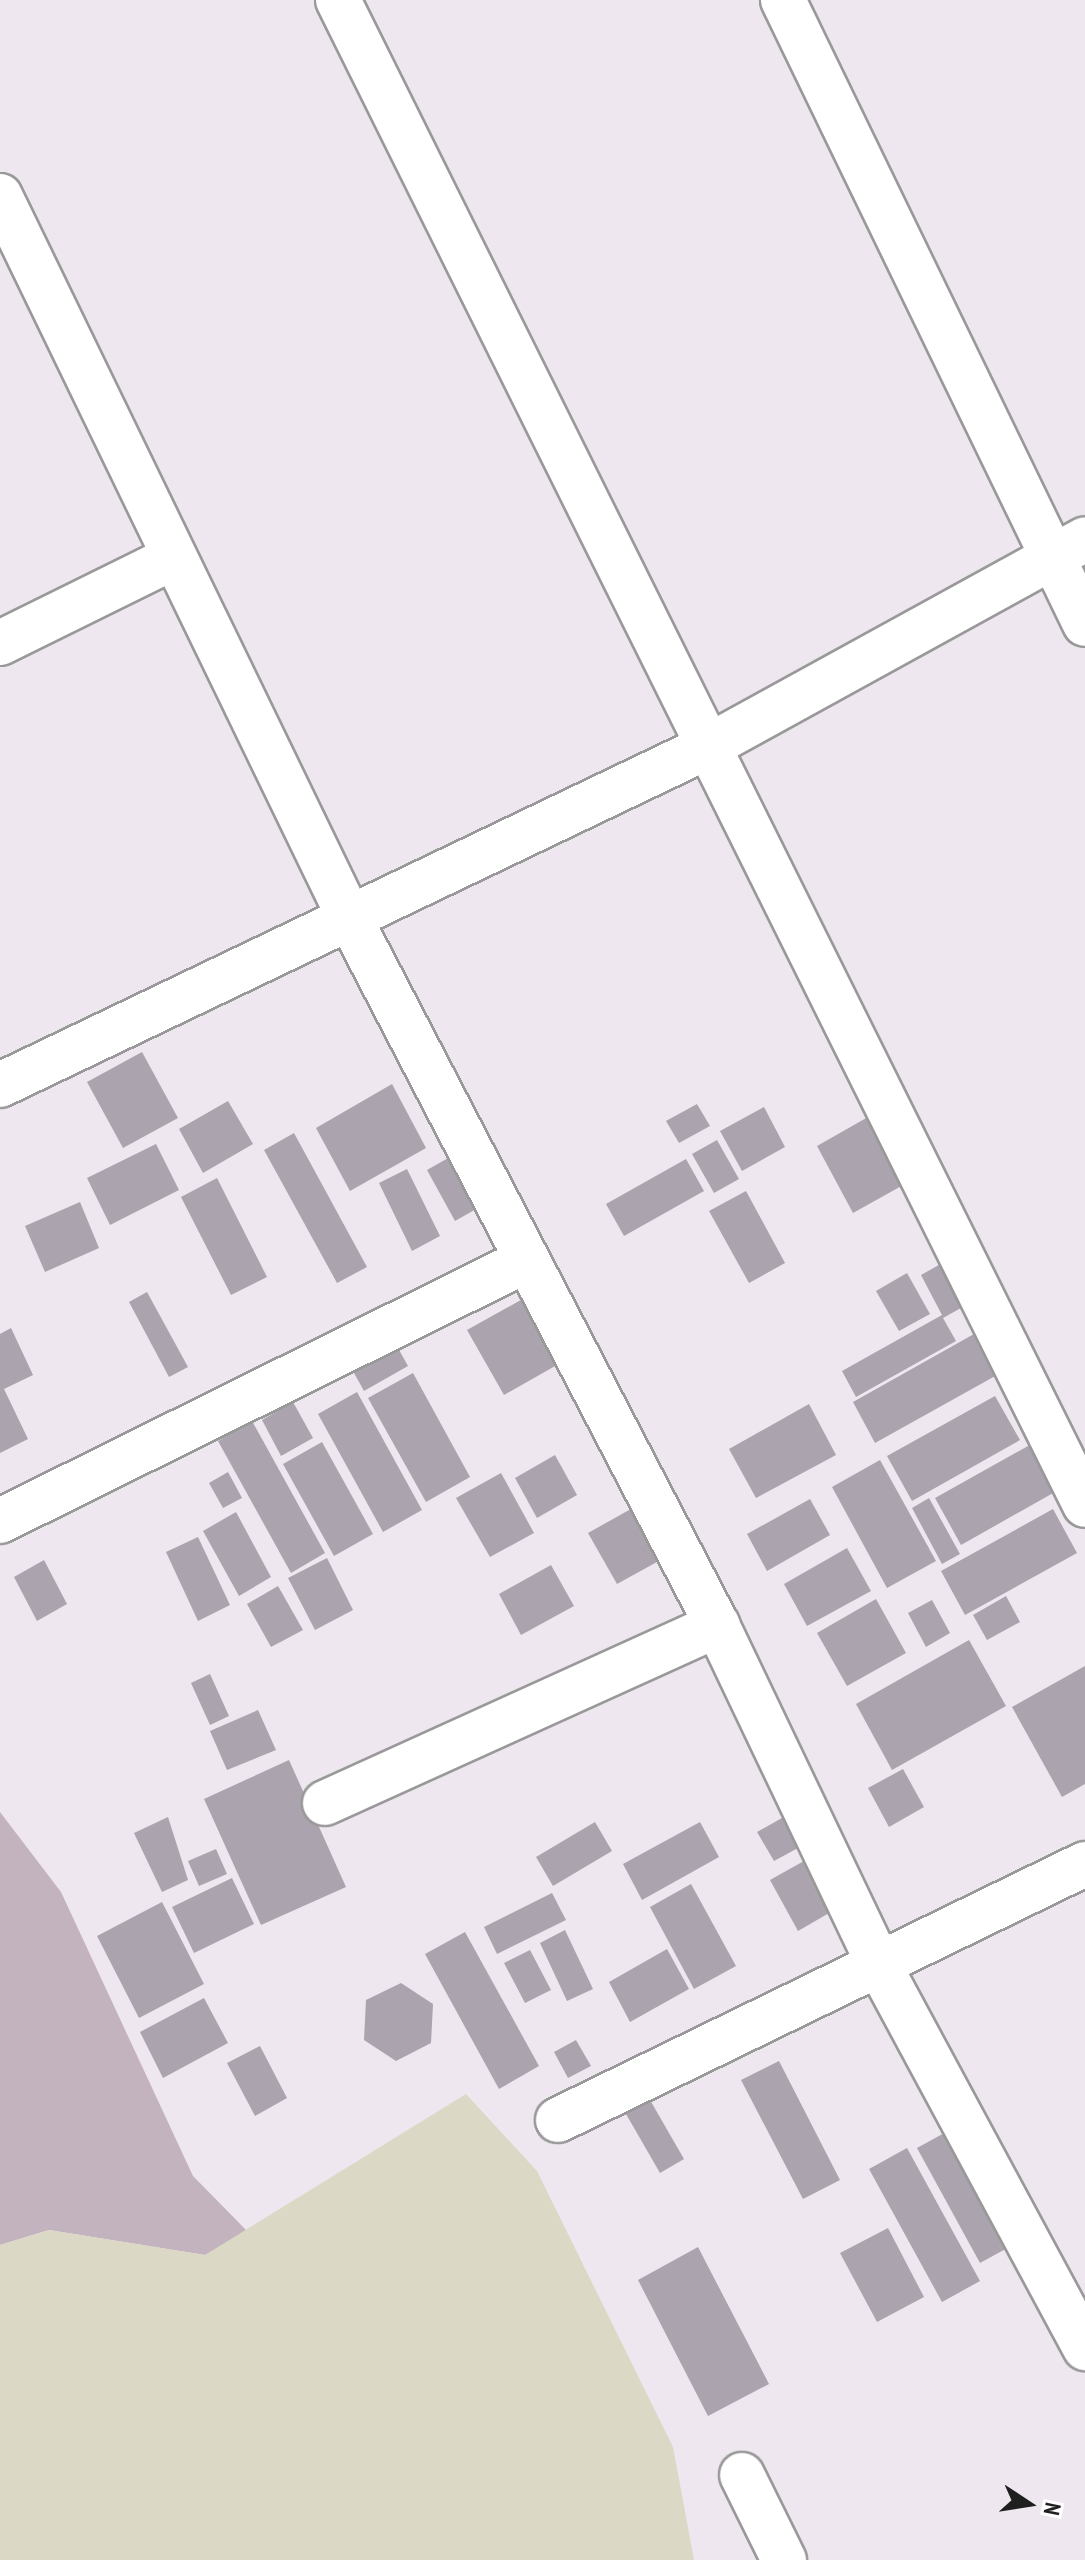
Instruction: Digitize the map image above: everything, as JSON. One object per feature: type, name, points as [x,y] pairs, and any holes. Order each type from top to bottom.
[{"type":"street","points":[[338,0],[1085,1505]]},
{"type":"street","points":[[783,0],[1068,548],[1085,624]]},
{"type":"street","points":[[1,202],[350,919],[717,1625],[880,1967],[1085,2348]]},
{"type":"street","points":[[0,1085],[709,746],[1068,548]]},
{"type":"street","points":[[0,643],[172,558]]},
{"type":"street","points":[[0,1521],[527,1260]]},
{"type":"street","points":[[325,1803],[717,1625]]},
{"type":"street","points":[[558,2120],[880,1967],[1085,1864]]},
{"type":"street","points":[[742,2475],[784,2560]]},
{"type":"shaded area","points":[[0,1812],[61,1892],[193,2176],[250,2234],[205,2255],[49,2230],[0,2245]]},
{"type":"shaded area","points":[[466,2094],[537,2171],[673,2447],[694,2560],[0,2560],[0,2245],[49,2230],[205,2255]]},
{"type":"building","points":[[142,1052],[178,1118],[123,1148],[87,1082]]},
{"type":"building","points":[[392,1084],[426,1148],[350,1191],[316,1128]]},
{"type":"building","points":[[228,1101],[253,1144],[203,1173],[179,1129]]},
{"type":"building","points":[[697,1104],[710,1126],[679,1143],[666,1121]]},
{"type":"building","points":[[764,1107],[785,1147],[742,1171],[720,1131]]},
{"type":"building","points":[[868,1117],[905,1184],[853,1213],[817,1146]]},
{"type":"building","points":[[294,1133],[367,1267],[337,1283],[264,1150]]},
{"type":"building","points":[[717,1140],[739,1179],[714,1193],[692,1154]]},
{"type":"building","points":[[156,1144],[179,1190],[110,1225],[87,1178]]},
{"type":"building","points":[[457,1153],[485,1204],[455,1221],[427,1170]]},
{"type":"building","points":[[686,1159],[704,1191],[624,1236],[606,1204]]},
{"type":"building","points":[[407,1169],[440,1236],[412,1251],[379,1183]]},
{"type":"building","points":[[217,1178],[267,1277],[231,1295],[181,1197]]},
{"type":"building","points":[[746,1191],[785,1263],[749,1283],[709,1211]]},
{"type":"building","points":[[80,1202],[99,1248],[45,1272],[25,1226]]},
{"type":"building","points":[[962,1252],[986,1294],[943,1318],[956,1341],[856,1397],[842,1371],[942,1315],[921,1275]]},
{"type":"building","points":[[907,1273],[930,1314],[899,1331],[876,1291]]},
{"type":"building","points":[[147,1292],[188,1367],[169,1377],[129,1302]]},
{"type":"building","points":[[528,1296],[564,1361],[504,1395],[467,1330]]},
{"type":"building","points":[[11,1328],[33,1375],[4,1389],[28,1439],[0,1453],[0,1334]]},
{"type":"building","points":[[974,1334],[997,1375],[875,1443],[853,1402]]},
{"type":"building","points":[[393,1339],[408,1366],[364,1391],[349,1364]]},
{"type":"building","points":[[413,1373],[470,1477],[426,1502],[368,1398]]},
{"type":"building","points":[[357,1392],[422,1510],[383,1532],[318,1414]]},
{"type":"building","points":[[995,1396],[1020,1440],[912,1501],[887,1456]]},
{"type":"building","points":[[293,1402],[313,1438],[281,1456],[262,1420]]},
{"type":"building","points":[[809,1404],[836,1455],[756,1498],[729,1449]]},
{"type":"building","points":[[252,1421],[325,1553],[291,1573],[218,1441]]},
{"type":"building","points":[[1037,1441],[1062,1488],[961,1545],[935,1498]]},
{"type":"building","points":[[322,1442],[373,1534],[334,1556],[283,1464]]},
{"type":"building","points":[[555,1455],[577,1495],[537,1518],[515,1478]]},
{"type":"building","points":[[880,1460],[936,1561],[887,1588],[832,1487]]},
{"type":"building","points":[[228,1472],[242,1498],[223,1508],[209,1483]]},
{"type":"building","points":[[501,1473],[534,1533],[490,1557],[456,1498]]},
{"type":"building","points":[[929,1498],[960,1554],[942,1564],[912,1508]]},
{"type":"building","points":[[810,1499],[830,1535],[767,1571],[747,1534]]},
{"type":"building","points":[[638,1505],[666,1557],[617,1584],[588,1533]]},
{"type":"building","points":[[1053,1509],[1077,1553],[965,1615],[941,1571]]},
{"type":"building","points":[[236,1512],[271,1577],[239,1596],[203,1531]]},
{"type":"building","points":[[198,1537],[230,1605],[198,1621],[166,1552]]},
{"type":"building","points":[[847,1548],[871,1591],[807,1626],[784,1584]]},
{"type":"building","points":[[327,1558],[353,1610],[315,1630],[288,1578]]},
{"type":"building","points":[[44,1560],[67,1604],[37,1621],[14,1577]]},
{"type":"building","points":[[551,1565],[574,1606],[521,1635],[499,1594]]},
{"type":"building","points":[[278,1586],[303,1630],[271,1647],[247,1604]]},
{"type":"building","points":[[1006,1596],[1020,1622],[987,1640],[973,1615]]},
{"type":"building","points":[[876,1599],[906,1653],[847,1686],[817,1633]]},
{"type":"building","points":[[932,1600],[950,1633],[926,1647],[908,1613]]},
{"type":"building","points":[[969,1640],[1006,1706],[892,1770],[856,1704]]},
{"type":"building","points":[[1085,1666],[1085,1784],[1062,1797],[1012,1707]]},
{"type":"building","points":[[210,1674],[229,1716],[210,1725],[191,1683]]},
{"type":"building","points":[[258,1710],[276,1750],[227,1770],[210,1731]]},
{"type":"building","points":[[289,1760],[346,1887],[261,1925],[204,1799]]},
{"type":"building","points":[[903,1769],[924,1807],[889,1827],[868,1788]]},
{"type":"building","points":[[805,1805],[822,1835],[774,1861],[757,1832]]},
{"type":"building","points":[[168,1817],[188,1880],[162,1892],[134,1833]]},
{"type":"building","points":[[595,1822],[612,1851],[553,1886],[536,1857]]},
{"type":"building","points":[[700,1822],[719,1857],[642,1900],[623,1864]]},
{"type":"building","points":[[827,1848],[855,1898],[798,1931],[770,1880]]},
{"type":"building","points":[[216,1849],[227,1874],[199,1886],[188,1861]]},
{"type":"building","points":[[232,1878],[254,1924],[194,1953],[172,1907]]},
{"type":"building","points":[[691,1884],[736,1966],[694,1989],[650,1907]]},
{"type":"building","points":[[552,1893],[566,1920],[497,1954],[484,1927]]},
{"type":"building","points":[[162,1902],[204,1984],[139,2018],[97,1936]]},
{"type":"building","points":[[565,1930],[593,1989],[567,2001],[540,1943]]},
{"type":"building","points":[[465,1932],[539,2066],[499,2089],[425,1954]]},
{"type":"building","points":[[667,1949],[689,1989],[630,2022],[609,1982]]},
{"type":"building","points":[[530,1950],[551,1990],[525,2003],[504,1963]]},
{"type":"building","points":[[401,1983],[433,2004],[431,2043],[396,2061],[364,2040],[366,2000]]},
{"type":"building","points":[[204,1998],[228,2043],[163,2078],[140,2032]]},
{"type":"building","points":[[576,2040],[591,2066],[568,2078],[554,2052]]},
{"type":"building","points":[[260,2046],[287,2098],[255,2116],[227,2063]]},
{"type":"building","points":[[779,2061],[840,2180],[803,2199],[741,2080]]},
{"type":"building","points":[[650,2100],[684,2159],[660,2173],[626,2114]]},
{"type":"building","points":[[948,2131],[1011,2246],[980,2263],[917,2148]]},
{"type":"building","points":[[907,2148],[980,2281],[942,2302],[869,2169]]},
{"type":"building","points":[[888,2228],[924,2297],[877,2322],[840,2253]]},
{"type":"building","points":[[698,2247],[769,2384],[708,2416],[638,2280]]}]
